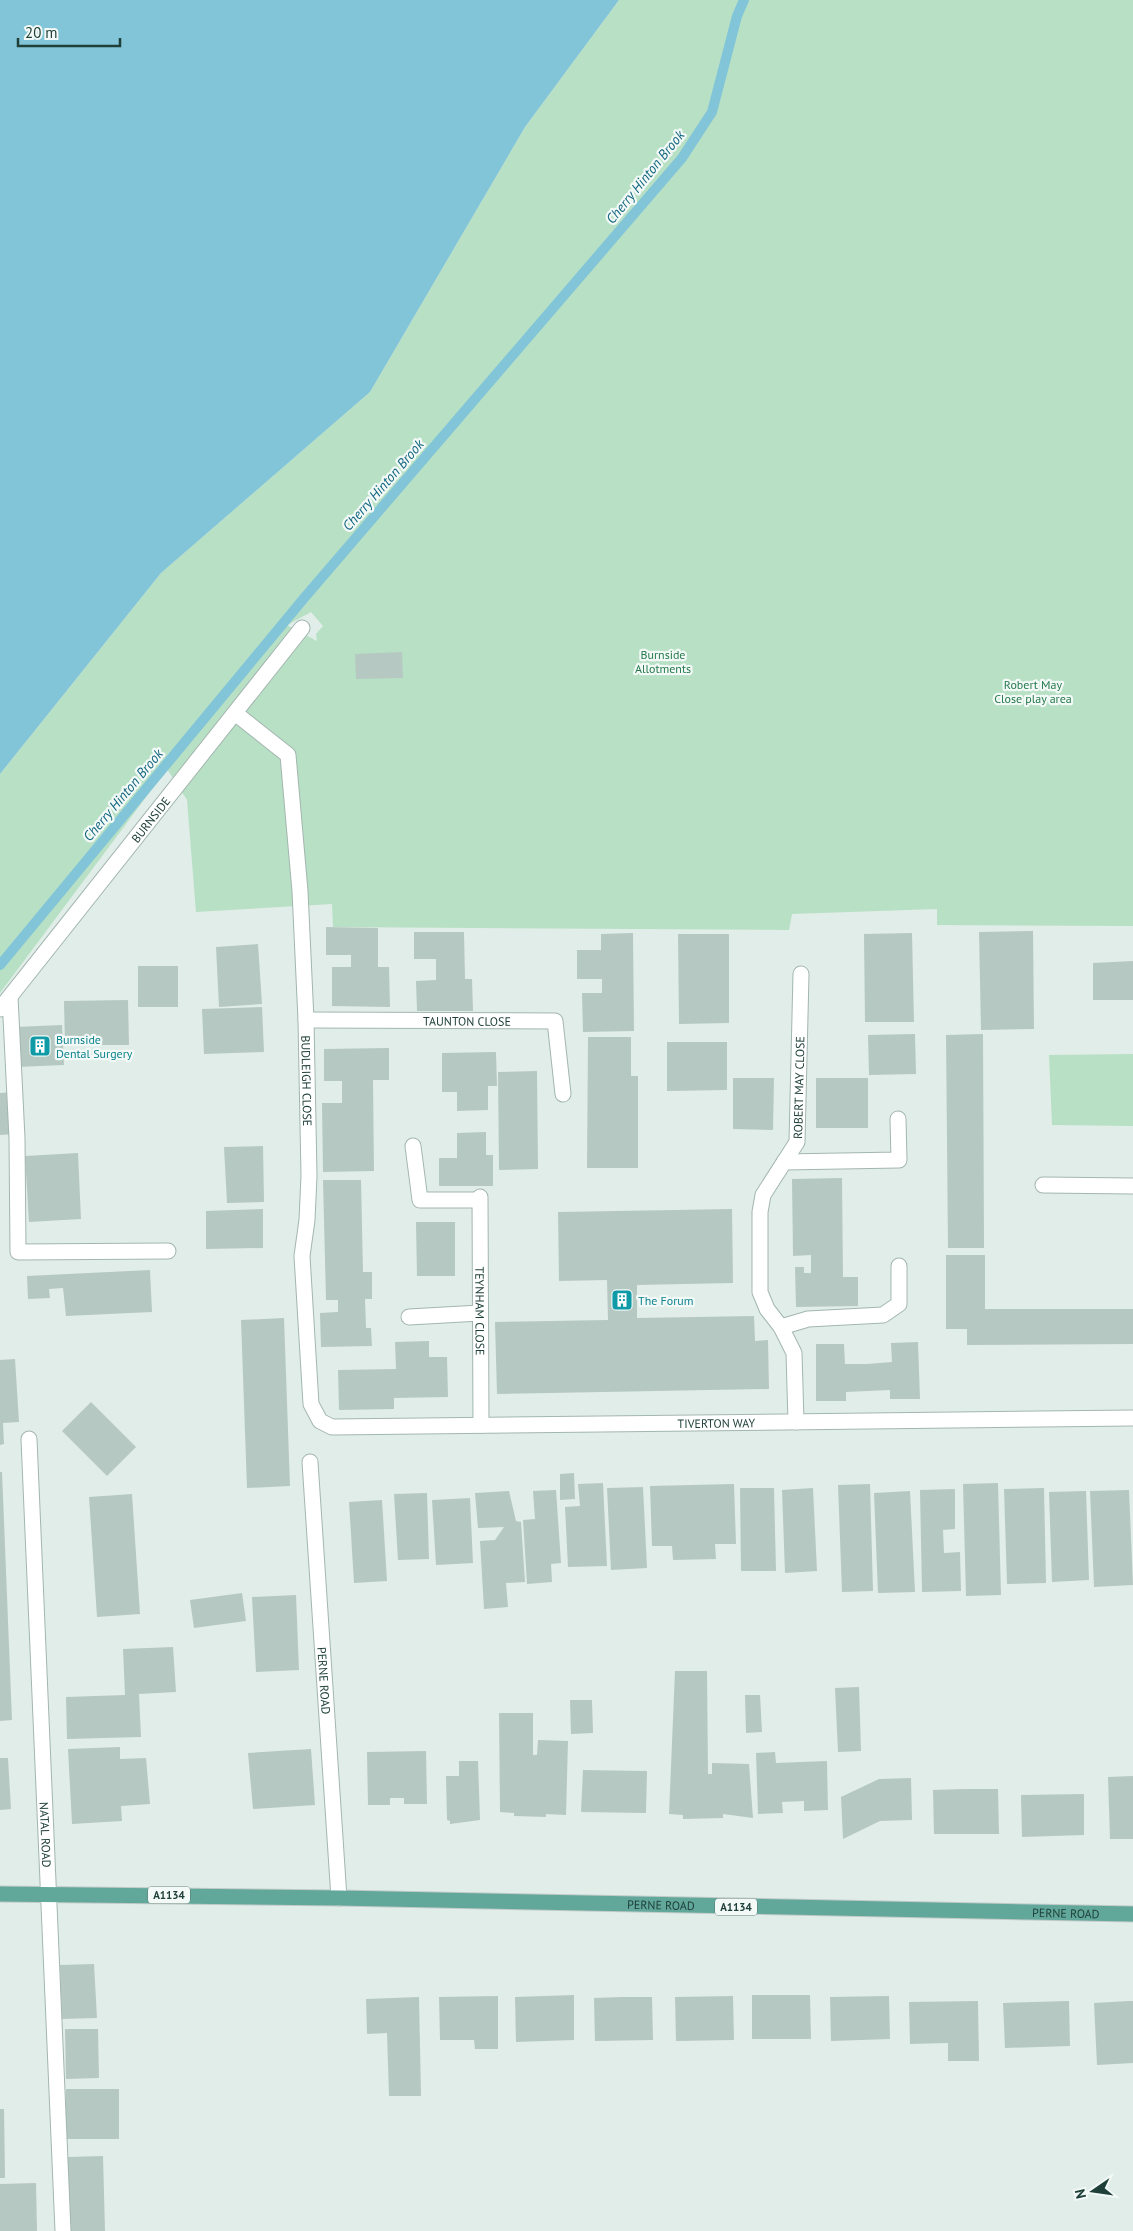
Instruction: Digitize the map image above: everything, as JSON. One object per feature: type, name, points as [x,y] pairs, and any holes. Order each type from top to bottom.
[{"type":"main road","name":"PERNE ROAD","points":[[0,1894],[49,1893],[338,1898],[1133,1914]]},
{"type":"street","name":"BURNSIDE","points":[[0,1009],[302,628]]},
{"type":"street","name":"BUDLEIGH CLOSE","points":[[235,713],[288,755],[300,892],[306,1020],[309,1176],[307,1220],[302,1256],[311,1404]]},
{"type":"street","name":"ROBERT MAY CLOSE","points":[[796,1422],[794,1353],[782,1327],[768,1309],[760,1292],[760,1212],[763,1195],[797,1142],[801,974]]},
{"type":"street","points":[[10,997],[17,1138],[18,1252],[168,1251]]},
{"type":"street","name":"TAUNTON CLOSE","points":[[306,1020],[555,1022],[563,1094]]},
{"type":"street","points":[[784,1162],[899,1160],[898,1119]]},
{"type":"street","name":"TEYNHAM CLOSE","points":[[413,1146],[420,1200],[480,1198],[481,1425]]},
{"type":"street","points":[[1042,1185],[1133,1186]]},
{"type":"street","points":[[782,1327],[808,1319],[883,1315],[899,1304],[899,1266]]},
{"type":"street","points":[[409,1317],[480,1313]]},
{"type":"street","name":"TIVERTON WAY","points":[[311,1404],[320,1421],[332,1427],[1133,1418]]},
{"type":"street","name":"NATAL ROAD","points":[[29,1439],[63,2231]]},
{"type":"street","name":"PERNE ROAD","points":[[310,1462],[338,1898]]},
{"type":"green space","points":[[619,0],[1133,0],[1133,926],[937,925],[937,909],[792,914],[789,930],[333,927],[332,904],[196,912],[187,800],[167,769],[0,993],[0,774],[161,573],[370,392],[525,127]],"holes":[[[311,612],[323,626],[316,634],[317,641],[287,625]]]},
{"type":"green space","points":[[1133,1054],[1133,1126],[1052,1125],[1049,1055]]},
{"type":"water","points":[[0,0],[619,0],[525,127],[370,392],[161,573],[0,774]]},
{"type":"building","points":[[402,652],[403,678],[356,679],[355,654]]},
{"type":"building","points":[[326,927],[378,928],[378,967],[389,967],[390,1007],[332,1006],[332,967],[351,967],[351,955],[326,955]]},
{"type":"building","points":[[1033,931],[1034,1029],[981,1030],[979,932]]},
{"type":"building","points":[[414,932],[464,932],[465,979],[472,979],[473,1011],[417,1011],[416,981],[436,980],[436,959],[414,959]]},
{"type":"building","points":[[633,933],[634,1031],[583,1032],[582,993],[602,993],[602,979],[577,979],[577,950],[601,950],[601,934]]},
{"type":"building","points":[[912,933],[914,1022],[865,1022],[864,934]]},
{"type":"building","points":[[678,934],[729,934],[729,1023],[679,1024]]},
{"type":"building","points":[[258,944],[262,1004],[219,1007],[216,947]]},
{"type":"building","points":[[1133,961],[1133,1000],[1093,1000],[1093,963]]},
{"type":"building","points":[[138,966],[178,966],[178,1007],[138,1007]]},
{"type":"building","points":[[128,1000],[129,1045],[65,1045],[64,1001]]},
{"type":"building","points":[[262,1007],[264,1052],[204,1054],[202,1009]]},
{"type":"building","name":"Burnside Dental Surgery","points":[[62,1025],[64,1065],[17,1067],[15,1027]]},
{"type":"building","points":[[915,1034],[916,1074],[869,1075],[868,1035]]},
{"type":"building","points":[[983,1034],[984,1248],[948,1248],[946,1035]]},
{"type":"building","points":[[588,1037],[631,1037],[631,1076],[638,1076],[638,1168],[587,1168]]},
{"type":"building","points":[[667,1042],[727,1042],[727,1090],[667,1091]]},
{"type":"building","points":[[389,1048],[389,1080],[373,1080],[374,1171],[323,1172],[322,1103],[342,1103],[342,1081],[324,1081],[324,1049]]},
{"type":"building","points":[[496,1052],[497,1086],[488,1086],[488,1110],[457,1111],[457,1092],[442,1092],[442,1053]]},
{"type":"building","points":[[537,1071],[538,1169],[499,1170],[498,1072]]},
{"type":"building","points":[[733,1078],[774,1078],[773,1130],[733,1129]]},
{"type":"building","points":[[816,1078],[868,1078],[868,1128],[816,1128]]},
{"type":"building","points":[[13,1092],[15,1134],[0,1135],[0,1093]]},
{"type":"building","points":[[486,1132],[486,1155],[493,1155],[493,1186],[439,1186],[439,1158],[457,1158],[457,1133]]},
{"type":"building","points":[[263,1146],[264,1202],[227,1203],[224,1147]]},
{"type":"building","points":[[78,1153],[81,1219],[29,1222],[25,1156]]},
{"type":"building","points":[[842,1178],[843,1277],[858,1277],[858,1306],[796,1307],[795,1267],[804,1267],[804,1273],[811,1273],[811,1255],[793,1256],[792,1179]]},
{"type":"building","points":[[323,1180],[361,1180],[363,1272],[372,1272],[372,1299],[365,1299],[366,1328],[371,1328],[372,1346],[321,1347],[320,1313],[338,1312],[338,1300],[326,1300]]},
{"type":"building","points":[[263,1209],[263,1248],[206,1249],[206,1211]]},
{"type":"building","name":"The Forum","points":[[732,1209],[733,1283],[637,1285],[637,1318],[754,1316],[755,1341],[768,1340],[769,1389],[497,1394],[495,1322],[608,1320],[607,1280],[559,1281],[558,1212]]},
{"type":"building","points":[[416,1222],[455,1222],[455,1276],[417,1276]]},
{"type":"building","points":[[946,1255],[985,1255],[985,1309],[1133,1309],[1133,1344],[967,1345],[967,1329],[946,1329]]},
{"type":"building","points":[[150,1270],[152,1312],[66,1316],[63,1288],[49,1289],[50,1298],[28,1299],[27,1276]]},
{"type":"building","points":[[284,1318],[290,1486],[247,1488],[241,1320]]},
{"type":"building","points":[[429,1341],[429,1357],[447,1357],[448,1397],[394,1398],[394,1409],[339,1410],[338,1370],[396,1369],[395,1342]]},
{"type":"building","points":[[918,1342],[920,1399],[890,1399],[890,1390],[846,1392],[846,1401],[816,1401],[816,1344],[844,1344],[845,1364],[867,1364],[892,1362],[891,1343]]},
{"type":"building","points":[[15,1359],[19,1422],[3,1423],[4,1444],[0,1445],[0,1360]]},
{"type":"building","points":[[91,1402],[136,1447],[107,1476],[62,1431]]},
{"type":"building","points":[[0,1472],[2,1472],[12,1720],[0,1721]]},
{"type":"building","points":[[574,1473],[575,1499],[560,1500],[560,1474]]},
{"type":"building","points":[[603,1483],[607,1566],[568,1567],[565,1507],[580,1506],[578,1484]]},
{"type":"building","points":[[998,1483],[1001,1595],[966,1596],[963,1484]]},
{"type":"building","points":[[734,1484],[736,1544],[715,1544],[716,1559],[673,1560],[672,1546],[652,1546],[650,1486]]},
{"type":"building","points":[[870,1484],[873,1591],[842,1592],[838,1485]]},
{"type":"building","points":[[643,1487],[647,1568],[611,1570],[607,1488]]},
{"type":"building","points":[[740,1488],[774,1488],[776,1571],[741,1571]]},
{"type":"building","points":[[813,1488],[817,1571],[785,1573],[782,1490]]},
{"type":"building","points":[[1044,1488],[1046,1583],[1007,1584],[1004,1489]]},
{"type":"building","points":[[955,1489],[955,1529],[943,1530],[944,1553],[960,1552],[961,1591],[922,1592],[920,1490]]},
{"type":"building","points":[[556,1490],[561,1563],[551,1564],[552,1582],[527,1584],[523,1520],[535,1519],[533,1491]]},
{"type":"building","points":[[1129,1490],[1133,1585],[1094,1587],[1090,1491]]},
{"type":"building","points":[[509,1491],[516,1521],[521,1522],[525,1582],[506,1583],[508,1607],[484,1609],[480,1541],[495,1540],[504,1527],[478,1528],[475,1493]]},
{"type":"building","points":[[910,1491],[915,1592],[878,1593],[874,1493]]},
{"type":"building","points":[[1086,1491],[1089,1580],[1052,1582],[1049,1492]]},
{"type":"building","points":[[427,1493],[429,1559],[398,1560],[394,1494]]},
{"type":"building","points":[[132,1494],[140,1614],[97,1617],[89,1497]]},
{"type":"building","points":[[470,1498],[473,1563],[436,1565],[432,1500]]},
{"type":"building","points":[[382,1500],[387,1581],[354,1583],[349,1502]]},
{"type":"building","points":[[242,1593],[246,1621],[194,1628],[190,1600]]},
{"type":"building","points":[[296,1595],[299,1670],[256,1672],[252,1597]]},
{"type":"building","points":[[173,1647],[176,1692],[139,1694],[141,1737],[67,1739],[66,1697],[125,1695],[123,1649]]},
{"type":"building","points":[[675,1671],[707,1671],[708,1774],[712,1774],[712,1763],[749,1764],[753,1818],[723,1814],[723,1818],[683,1819],[683,1815],[669,1814]]},
{"type":"building","points":[[859,1687],[861,1751],[838,1752],[835,1688]]},
{"type":"building","points":[[745,1695],[760,1695],[762,1732],[746,1733]]},
{"type":"building","points":[[570,1700],[592,1700],[593,1733],[571,1734]]},
{"type":"building","points":[[499,1713],[533,1713],[533,1755],[537,1755],[538,1740],[568,1741],[566,1815],[546,1814],[546,1817],[514,1816],[514,1813],[500,1812]]},
{"type":"building","points":[[120,1747],[120,1759],[146,1758],[150,1804],[121,1806],[122,1821],[72,1824],[68,1749]]},
{"type":"building","points":[[311,1749],[315,1805],[253,1809],[248,1753]]},
{"type":"building","points":[[426,1751],[427,1804],[404,1804],[404,1798],[390,1798],[390,1805],[368,1805],[367,1752]]},
{"type":"building","points":[[775,1752],[776,1763],[827,1761],[828,1810],[804,1811],[804,1801],[782,1802],[783,1813],[758,1814],[756,1753]]},
{"type":"building","points":[[0,1758],[8,1758],[11,1809],[0,1810]]},
{"type":"building","points":[[459,1761],[478,1761],[480,1820],[450,1824],[450,1821],[447,1820],[446,1776],[459,1776]]},
{"type":"building","points":[[583,1770],[647,1771],[646,1813],[581,1812]]},
{"type":"building","points":[[1133,1776],[1133,1839],[1110,1839],[1108,1777]]},
{"type":"building","points":[[911,1778],[912,1820],[880,1821],[843,1839],[841,1797],[879,1779]]},
{"type":"building","points":[[998,1789],[999,1834],[934,1834],[933,1790]]},
{"type":"building","points":[[1084,1794],[1084,1835],[1022,1837],[1021,1795]]},
{"type":"building","points":[[94,1964],[97,2018],[62,2019],[60,1965]]},
{"type":"building","points":[[574,1995],[574,2040],[516,2042],[515,1997]]},
{"type":"building","points":[[752,1995],[810,1995],[811,2039],[752,2039]]},
{"type":"building","points":[[498,1996],[498,2049],[475,2049],[474,2040],[440,2040],[439,1997]]},
{"type":"building","points":[[733,1996],[734,2040],[676,2041],[675,1997]]},
{"type":"building","points":[[889,1996],[890,2039],[831,2041],[830,1997]]},
{"type":"building","points":[[419,1997],[421,2096],[389,2096],[387,2033],[367,2034],[366,1999]]},
{"type":"building","points":[[652,1997],[653,2040],[595,2041],[594,1998]]},
{"type":"building","points":[[978,2001],[979,2061],[948,2061],[948,2043],[910,2044],[909,2002]]},
{"type":"building","points":[[1069,2001],[1070,2046],[1005,2048],[1003,2003]]},
{"type":"building","points":[[1133,2001],[1133,2063],[1097,2065],[1094,2003]]},
{"type":"building","points":[[65,2029],[98,2029],[99,2078],[66,2079]]},
{"type":"building","points":[[66,2089],[119,2089],[119,2139],[66,2139]]},
{"type":"building","points":[[0,2109],[4,2109],[5,2178],[0,2178]]},
{"type":"building","points":[[103,2156],[105,2231],[69,2231],[67,2157]]},
{"type":"building","points":[[36,2183],[37,2231],[0,2231],[0,2184]]},
{"type":"waterway","name":"Cherry Hinton Brook","points":[[0,965],[305,597],[682,158],[712,112],[737,16],[744,0]]},
{"type":"place","name":"Burnside Dental Surgery","points":[[40,1046]]},
{"type":"place","name":"The Forum","points":[[622,1300]]},
{"type":"park label","name":"Burnside Allotments","points":[[663,661]]},
{"type":"park label","name":"Robert May Close play area","points":[[1033,691]]}]
